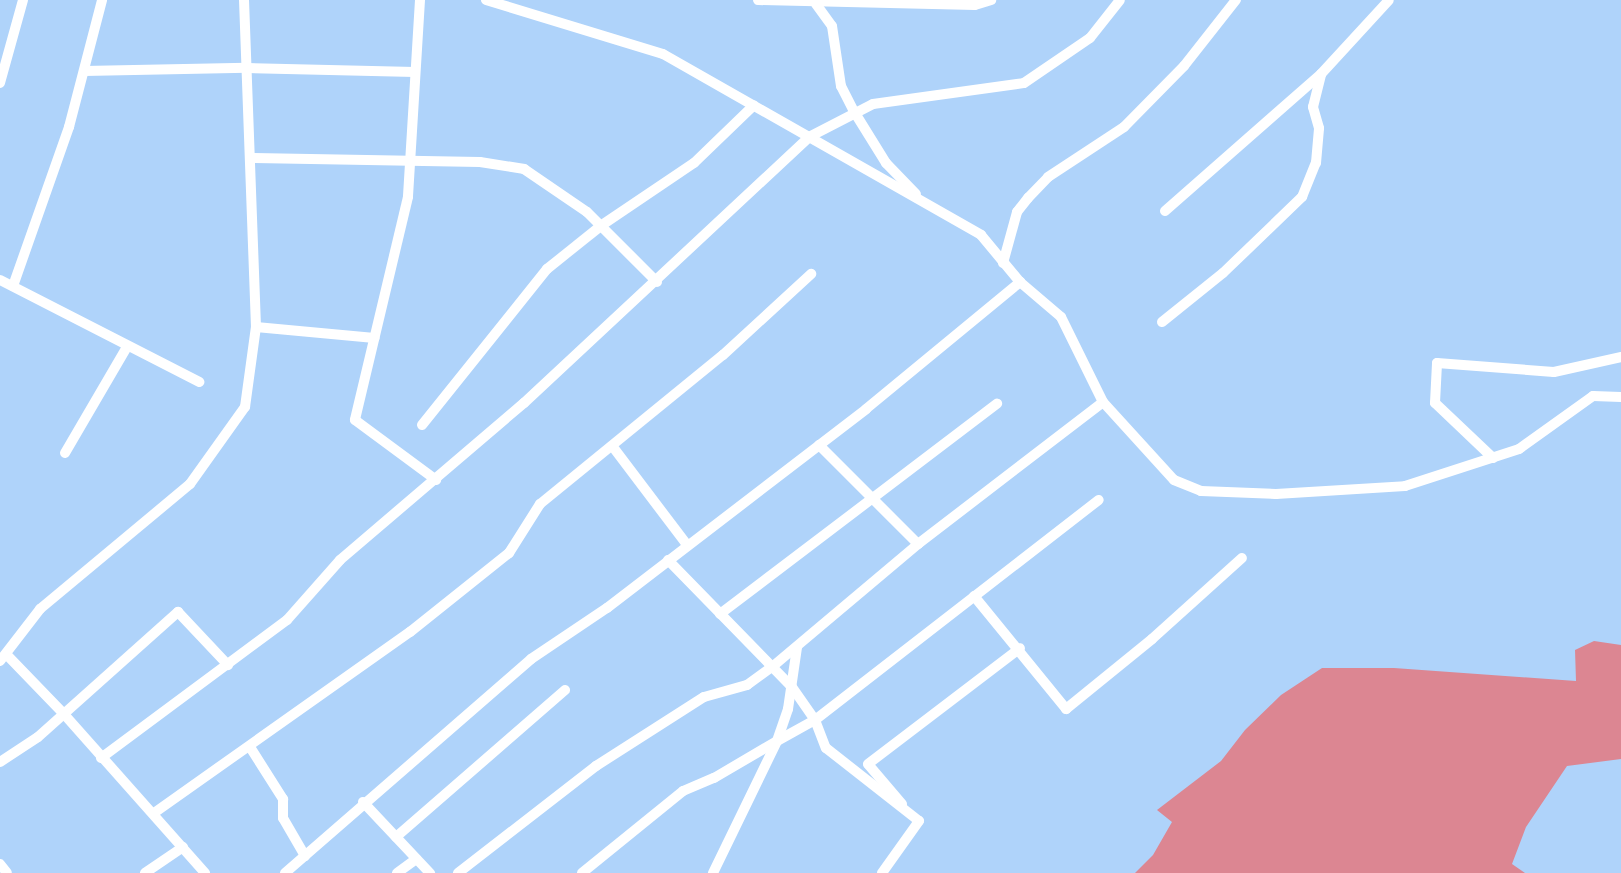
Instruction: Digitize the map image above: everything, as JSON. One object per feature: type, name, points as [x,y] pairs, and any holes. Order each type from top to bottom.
[{"type":"street","points":[[0,83],[23,0]]},
{"type":"street","points":[[13,286],[69,127],[102,0]]},
{"type":"street","points":[[205,873],[63,713],[3,658],[40,609],[190,484],[245,407],[256,327],[244,0]]},
{"type":"street","points":[[420,0],[408,197],[356,420],[435,480]]},
{"type":"street","points":[[758,0],[816,4],[984,1]]},
{"type":"street","points":[[101,758],[287,620],[340,560],[435,480],[657,282],[809,137],[873,104],[928,94],[951,95],[1024,83],[1090,38],[1120,0]]},
{"type":"street","points":[[1003,263],[1017,212],[1028,198],[1048,177],[1124,128],[1184,66],[1236,0]]},
{"type":"street","points":[[1165,212],[1321,74],[1389,0]]},
{"type":"street","points":[[491,1],[663,54],[981,236],[1020,282],[1061,317],[1103,402],[1174,480],[1201,491],[1276,494],[1405,486],[1493,458],[1539,437],[1593,396],[1621,397]]},
{"type":"street","points":[[816,4],[832,26],[841,86],[855,113],[886,163],[924,203]]},
{"type":"street","points":[[84,71],[247,68],[415,72]]},
{"type":"street","points":[[1162,322],[1223,273],[1302,197],[1316,163],[1319,129],[1313,108],[1321,74]]},
{"type":"street","points":[[422,425],[547,268],[602,225],[694,163],[754,105]]},
{"type":"street","points":[[250,158],[480,162],[524,170],[602,225],[657,282]]},
{"type":"street","points":[[154,813],[410,632],[509,553],[540,504],[613,447],[811,274]]},
{"type":"street","points":[[0,280],[199,382]]},
{"type":"street","points":[[285,873],[299,869],[305,856],[363,802],[531,659],[607,608],[819,445],[1020,282]]},
{"type":"street","points":[[256,327],[374,338]]},
{"type":"street","points":[[65,453],[128,347]]},
{"type":"street","points":[[1493,458],[1435,403],[1437,363],[1554,372],[1621,357]]},
{"type":"street","points":[[458,873],[596,766],[704,697],[747,685],[772,667],[918,544],[1103,402]]},
{"type":"street","points":[[720,614],[870,498],[997,404]]},
{"type":"street","points":[[819,445],[918,544]]},
{"type":"street","points":[[613,447],[687,545]]},
{"type":"street","points":[[582,873],[683,791],[714,778],[815,720],[1099,500]]},
{"type":"street","points":[[974,596],[1020,648],[1066,708],[1152,639],[1242,558]]},
{"type":"street","points":[[668,560],[792,687],[815,720],[826,748],[919,822]]},
{"type":"street","points":[[0,762],[38,737],[178,612],[228,665]]},
{"type":"street","points":[[713,873],[777,741],[792,687],[797,646]]},
{"type":"street","points":[[919,822],[868,764],[1020,648]]},
{"type":"street","points":[[396,837],[565,690]]},
{"type":"street","points":[[250,747],[283,799],[283,818],[305,856]]},
{"type":"street","points":[[363,802],[430,873]]},
{"type":"street","points":[[882,873],[919,822]]},
{"type":"street","points":[[145,873],[183,847]]},
{"type":"street","points":[[397,873],[416,859]]},
{"type":"street","points":[[0,864],[7,873]]},
{"type":"shaded area","points":[[1594,641],[1621,645],[1621,759],[1567,766],[1526,827],[1512,864],[1525,873],[1135,873],[1153,855],[1172,822],[1157,810],[1221,761],[1245,730],[1281,695],[1322,668],[1394,668],[1576,681],[1575,650]]}]
